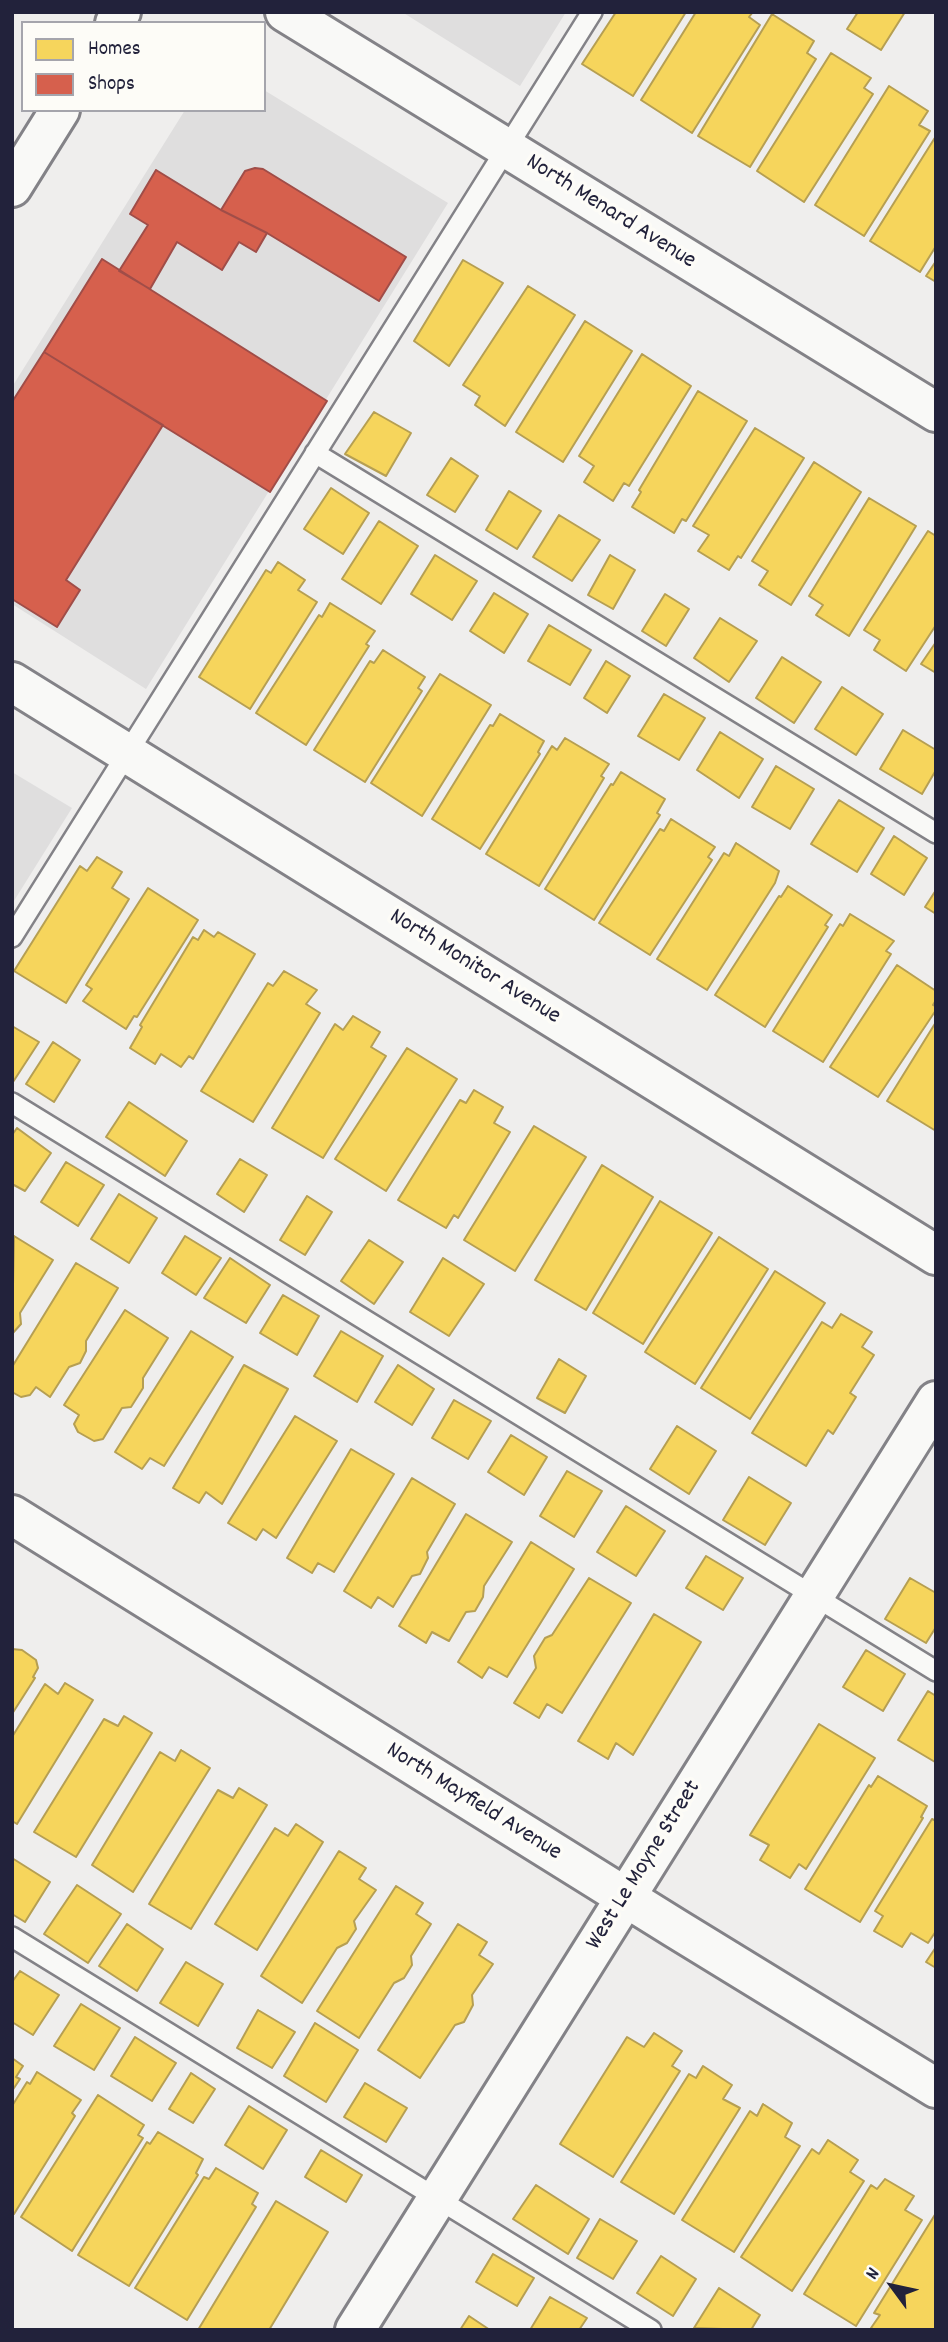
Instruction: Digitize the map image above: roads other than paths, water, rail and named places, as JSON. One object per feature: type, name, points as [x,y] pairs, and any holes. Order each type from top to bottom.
[{"type":"street","name":"North Menard Avenue","points":[[285,12],[936,412]]},
{"type":"street","points":[[12,187],[59,112]]},
{"type":"street","name":"North Monitor Avenue","points":[[12,682],[936,1255]]},
{"type":"street","name":"West Le Moyne Street","points":[[355,2330],[936,1401]]},
{"type":"street","name":"North Mayfield Avenue","points":[[12,1515],[625,1898],[936,2088]]},
{"type":"lane","points":[[12,937],[592,12]]},
{"type":"lane","points":[[315,453],[936,834]]},
{"type":"lane","points":[[12,1103],[936,1671]]},
{"type":"lane","points":[[12,1937],[651,2330]]}]
